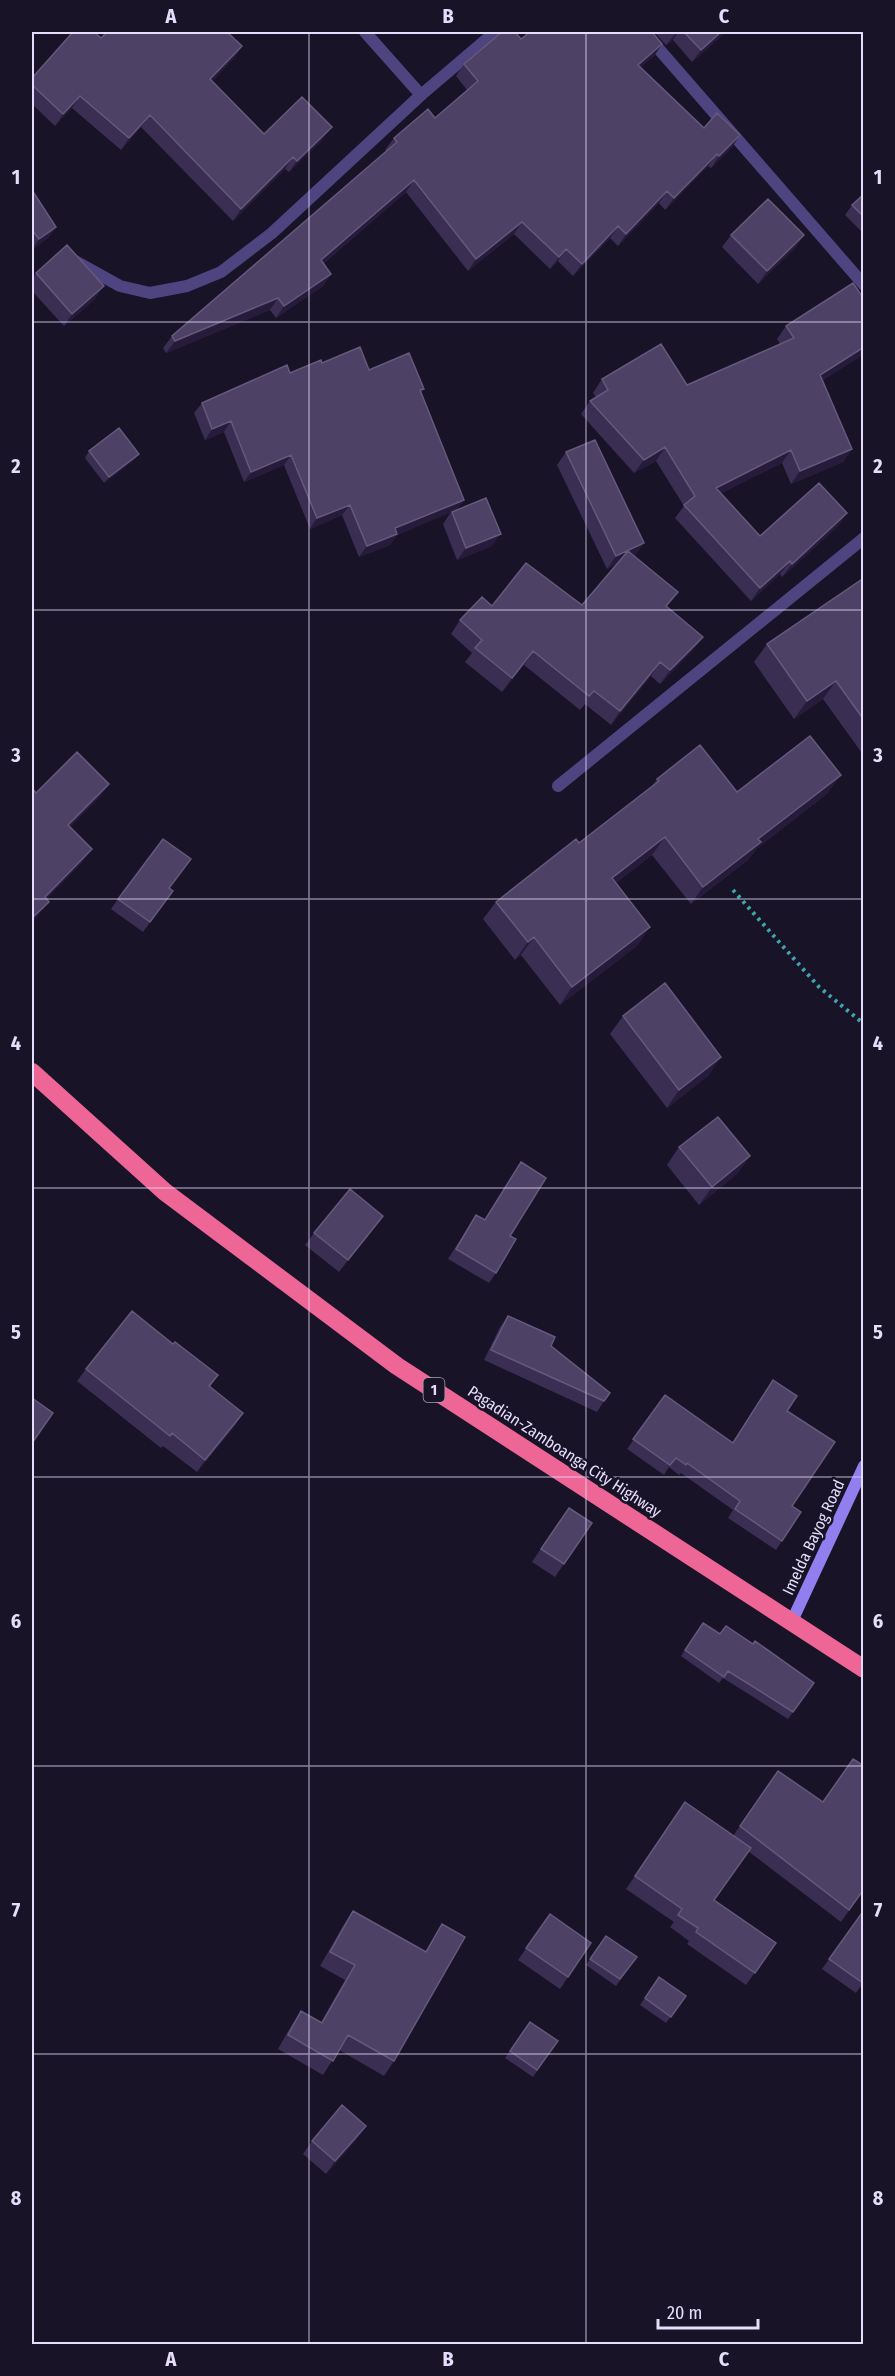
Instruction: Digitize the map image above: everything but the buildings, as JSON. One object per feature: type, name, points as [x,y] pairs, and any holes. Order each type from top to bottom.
[{"type":"highway","name":"Pagadian-Zamboanga City Highway","points":[[32,1072],[165,1192],[397,1366],[864,1670]]},
{"type":"main road","name":"Imelda Bayog Road","points":[[792,1621],[864,1466]]},
{"type":"street","points":[[365,32],[421,95]]},
{"type":"street","points":[[75,261],[120,286],[150,293],[187,286],[221,272],[272,233],[421,95],[495,32]]},
{"type":"street","points":[[644,32],[864,285]]},
{"type":"street","points":[[558,786],[864,538]]},
{"type":"path","points":[[733,890],[819,987],[864,1024]]}]
